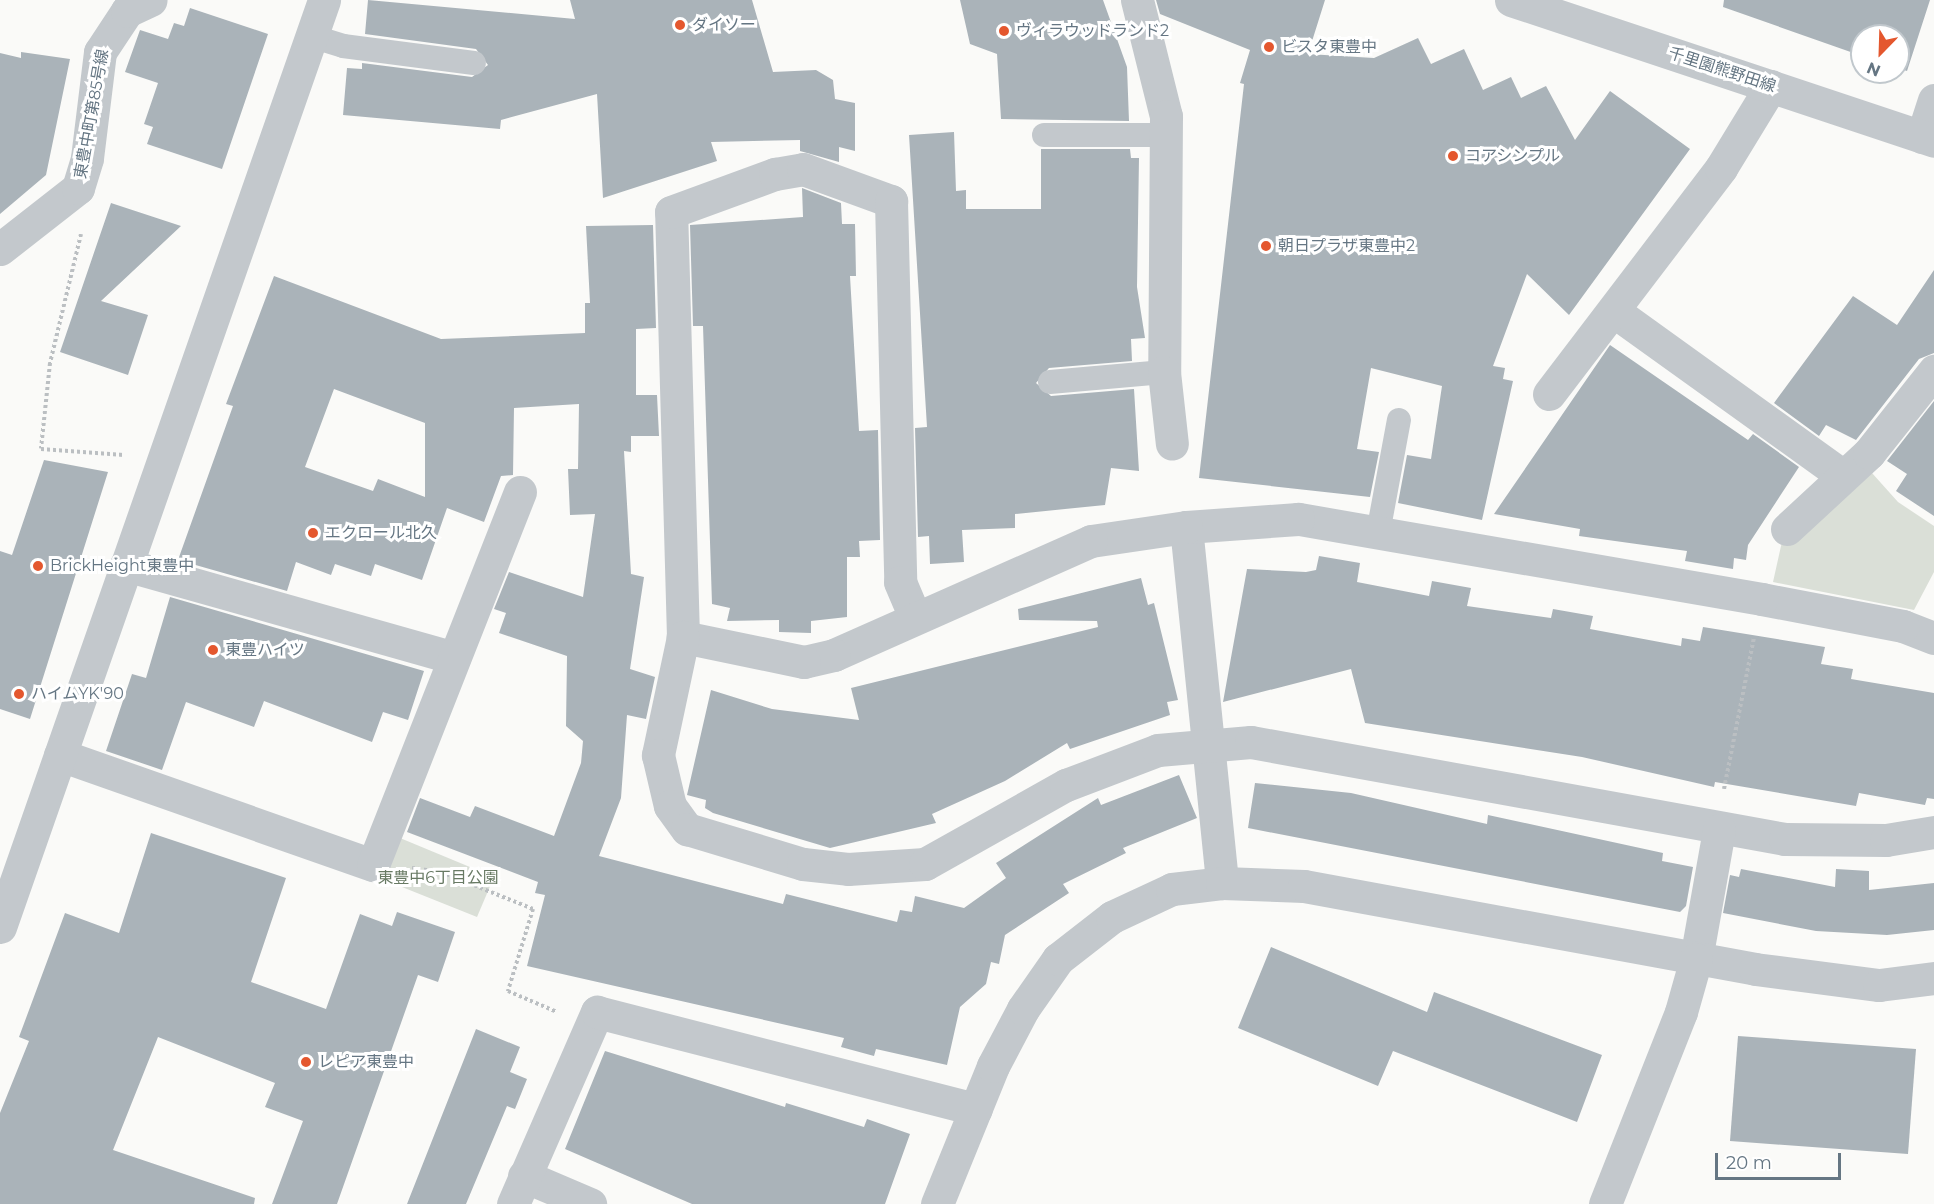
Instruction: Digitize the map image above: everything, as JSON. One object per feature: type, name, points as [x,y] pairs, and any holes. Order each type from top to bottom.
[{"type":"street","name":"東豊中町第85号線","points":[[0,249],[68,200],[78,188],[87,158],[100,52],[127,11],[151,0]]},
{"type":"street","points":[[0,927],[324,0]]},
{"type":"street","points":[[1137,0],[1166,135],[1164,372],[1172,444]]},
{"type":"street","name":"千里園熊野田線","points":[[1511,0],[1928,139]]},
{"type":"street","points":[[1549,394],[1616,312],[1721,168],[1771,86]]},
{"type":"street","points":[[1928,139],[1934,100]]},
{"type":"street","points":[[914,615],[900,582],[891,201],[804,169],[775,174],[671,212],[682,637],[658,755],[670,806],[687,829],[803,864],[878,869],[925,864],[1066,785],[1158,750],[1251,742],[1606,802],[1719,830],[1836,841],[1934,832]]},
{"type":"street","points":[[1616,312],[1842,475]]},
{"type":"street","points":[[1787,530],[1906,413],[1934,371]]},
{"type":"street","points":[[60,755],[373,865],[520,492]]},
{"type":"street","points":[[682,637],[768,659],[804,662],[834,655],[914,615],[1091,541],[1186,527],[1298,519],[1762,599],[1903,626],[1934,638]]},
{"type":"street","points":[[1186,527],[1222,883]]},
{"type":"street","points":[[126,565],[454,658]]},
{"type":"street","points":[[1605,1204],[1682,1012],[1696,959],[1719,830]]},
{"type":"street","points":[[937,1204],[976,1109],[1023,1009],[1058,959],[1112,917],[1172,890],[1222,883],[1304,886],[1696,959],[1878,985],[1934,978]]},
{"type":"street","points":[[590,1204],[519,1190],[597,1012],[976,1109]]},
{"type":"lane","points":[[311,36],[343,46],[474,63]]},
{"type":"lane","points":[[1044,135],[1166,135]]},
{"type":"lane","points":[[1050,382],[1164,372]]},
{"type":"lane","points":[[1378,533],[1399,420]]},
{"type":"path","points":[[68,200],[86,216],[50,363],[41,449],[128,455]]},
{"type":"path","points":[[1719,830],[1762,599]]},
{"type":"path","points":[[376,858],[441,872],[533,909],[508,991],[569,1017]]},
{"type":"green space","points":[[1872,473],[1898,502],[1934,526],[1934,572],[1914,610],[1773,582],[1783,537],[1797,542]]},
{"type":"green space","name":"東豊中6丁目公園","points":[[400,838],[494,877],[477,917],[382,879]]},
{"type":"building","points":[[368,0],[575,19],[570,0],[752,0],[773,72],[816,70],[833,80],[835,99],[855,103],[855,151],[839,147],[839,162],[800,151],[800,140],[711,142],[717,161],[603,198],[597,94],[501,120],[500,129],[343,115],[347,68],[362,69],[362,63],[472,77],[488,65],[476,49],[365,34]]},
{"type":"building","points":[[960,0],[1103,0],[1127,67],[1129,121],[1001,119],[997,54],[970,44]]},
{"type":"building","points":[[1156,0],[1325,0],[1308,54],[1374,58],[1418,38],[1431,64],[1464,49],[1483,90],[1511,77],[1521,98],[1546,86],[1575,140],[1610,91],[1690,149],[1569,315],[1527,274],[1493,366],[1505,368],[1503,379],[1513,381],[1482,520],[1398,503],[1407,455],[1431,459],[1442,386],[1371,368],[1357,449],[1379,452],[1370,497],[1199,478],[1244,84],[1240,83],[1250,50],[1160,14]]},
{"type":"building","points":[[1724,0],[1930,0],[1910,62],[1910,24],[1850,24],[1850,52],[1723,7]]},
{"type":"building","points":[[190,8],[268,34],[222,169],[147,144],[153,127],[144,124],[158,83],[125,72],[140,30],[168,39],[174,23],[184,26]]},
{"type":"building","points":[[21,52],[70,59],[46,175],[0,214],[0,53],[21,58]]},
{"type":"building","points":[[954,132],[956,191],[966,190],[966,209],[1041,209],[1041,149],[1130,149],[1131,158],[1139,158],[1137,287],[1145,338],[1131,339],[1132,361],[1049,368],[1036,383],[1051,396],[1134,389],[1139,471],[1111,468],[1105,505],[1015,514],[1015,528],[962,530],[964,562],[930,564],[929,536],[918,537],[915,428],[927,427],[909,135]]},
{"type":"building","points":[[802,188],[841,203],[842,224],[855,224],[856,276],[850,276],[859,431],[878,430],[880,540],[859,541],[860,557],[847,557],[847,617],[811,621],[811,633],[779,632],[779,620],[727,621],[730,608],[712,604],[703,326],[693,326],[690,225],[803,217]]},
{"type":"building","points":[[111,203],[181,226],[101,301],[148,315],[128,375],[60,352]]},
{"type":"building","points":[[653,225],[656,328],[636,329],[636,395],[657,395],[659,436],[631,436],[631,452],[624,451],[631,574],[644,577],[630,669],[655,677],[646,719],[627,715],[621,798],[599,856],[783,904],[786,894],[897,922],[900,910],[912,912],[915,896],[964,908],[1006,878],[996,863],[1098,798],[1101,805],[1179,775],[1197,818],[1123,848],[1126,853],[1063,884],[1069,893],[1005,935],[999,964],[991,962],[986,984],[960,1007],[947,1065],[876,1049],[874,1056],[841,1047],[844,1038],[527,966],[545,895],[535,893],[538,882],[407,832],[420,798],[470,817],[475,806],[554,836],[581,763],[583,741],[566,726],[567,656],[499,633],[506,613],[494,609],[509,572],[583,597],[595,514],[570,515],[568,469],[578,469],[579,404],[514,408],[513,475],[501,476],[484,522],[447,508],[422,580],[375,564],[371,576],[335,564],[331,575],[296,562],[287,591],[178,560],[233,406],[226,404],[274,276],[441,339],[585,333],[585,303],[590,303],[586,226]],"holes":[[[334,389],[425,423],[425,497],[378,479],[373,491],[305,467]]]},
{"type":"building","points":[[1934,270],[1934,353],[1919,359],[1856,440],[1826,425],[1819,436],[1774,403],[1853,296],[1897,325]]},
{"type":"building","points":[[1610,345],[1748,440],[1753,434],[1799,467],[1748,545],[1746,560],[1734,558],[1733,569],[1685,561],[1687,551],[1579,536],[1580,529],[1494,514]]},
{"type":"building","points":[[1934,401],[1934,516],[1896,491],[1907,474],[1887,461]]},
{"type":"building","name":"BrickHeight東豊中","points":[[44,460],[108,472],[30,719],[0,709],[0,551],[12,555]]},
{"type":"building","points":[[1319,556],[1360,563],[1357,582],[1429,596],[1432,581],[1471,588],[1467,606],[1551,618],[1553,609],[1593,616],[1590,629],[1681,646],[1682,638],[1700,641],[1703,627],[1825,647],[1821,664],[1853,669],[1851,679],[1934,693],[1934,799],[1927,798],[1925,805],[1859,793],[1856,806],[1715,782],[1714,787],[1582,757],[1365,723],[1351,669],[1223,702],[1247,569],[1306,572],[1316,570]]},
{"type":"building","points":[[1141,578],[1148,605],[1154,603],[1178,700],[1167,702],[1170,715],[1070,749],[1067,743],[1005,781],[932,814],[936,823],[830,848],[713,813],[705,808],[706,800],[687,795],[711,690],[772,709],[859,720],[851,688],[1098,627],[1097,621],[1019,620],[1018,609]]},
{"type":"building","points":[[170,597],[424,671],[408,720],[383,712],[372,742],[264,701],[254,727],[186,702],[162,770],[106,751],[132,674],[146,678]]},
{"type":"building","points":[[1255,783],[1351,793],[1487,824],[1488,815],[1663,853],[1662,861],[1693,867],[1686,906],[1680,912],[1248,828]]},
{"type":"building","name":"レピア東豊中","points":[[151,833],[286,878],[251,982],[326,1009],[360,914],[392,926],[397,912],[455,932],[438,982],[418,975],[337,1204],[272,1204],[303,1121],[265,1107],[275,1083],[158,1037],[113,1150],[255,1198],[254,1204],[0,1204],[0,1113],[29,1041],[19,1037],[65,913],[119,933]]},
{"type":"building","points":[[1741,869],[1835,887],[1836,869],[1869,871],[1869,890],[1934,883],[1934,930],[1887,935],[1816,931],[1723,913],[1730,875],[1739,877]]},
{"type":"building","points":[[1271,947],[1427,1012],[1434,992],[1602,1055],[1577,1122],[1393,1051],[1378,1086],[1238,1028]]},
{"type":"building","points":[[476,1029],[520,1047],[510,1072],[527,1079],[515,1109],[507,1106],[466,1204],[407,1204]]},
{"type":"building","points":[[1738,1036],[1916,1049],[1908,1154],[1730,1141]]},
{"type":"building","points":[[605,1051],[785,1107],[786,1103],[864,1127],[867,1119],[910,1134],[885,1204],[692,1204],[565,1149]]},
{"type":"place","name":"ダイソー","points":[[680,25]]},
{"type":"place","name":"ヴィラウッドランド2","points":[[1004,31]]},
{"type":"place","name":"ビスタ東豊中","points":[[1269,47]]},
{"type":"place","name":"コアシンプル","points":[[1453,156]]},
{"type":"place","name":"朝日プラザ東豊中2","points":[[1266,246]]},
{"type":"place","name":"エクロール北久","points":[[313,533]]},
{"type":"place","name":"BrickHeight東豊中","points":[[38,566]]},
{"type":"place","name":"東豊ハイツ","points":[[213,650]]},
{"type":"place","name":"ハイムYK'90","points":[[19,694]]},
{"type":"place","name":"レピア東豊中","points":[[306,1062]]}]
